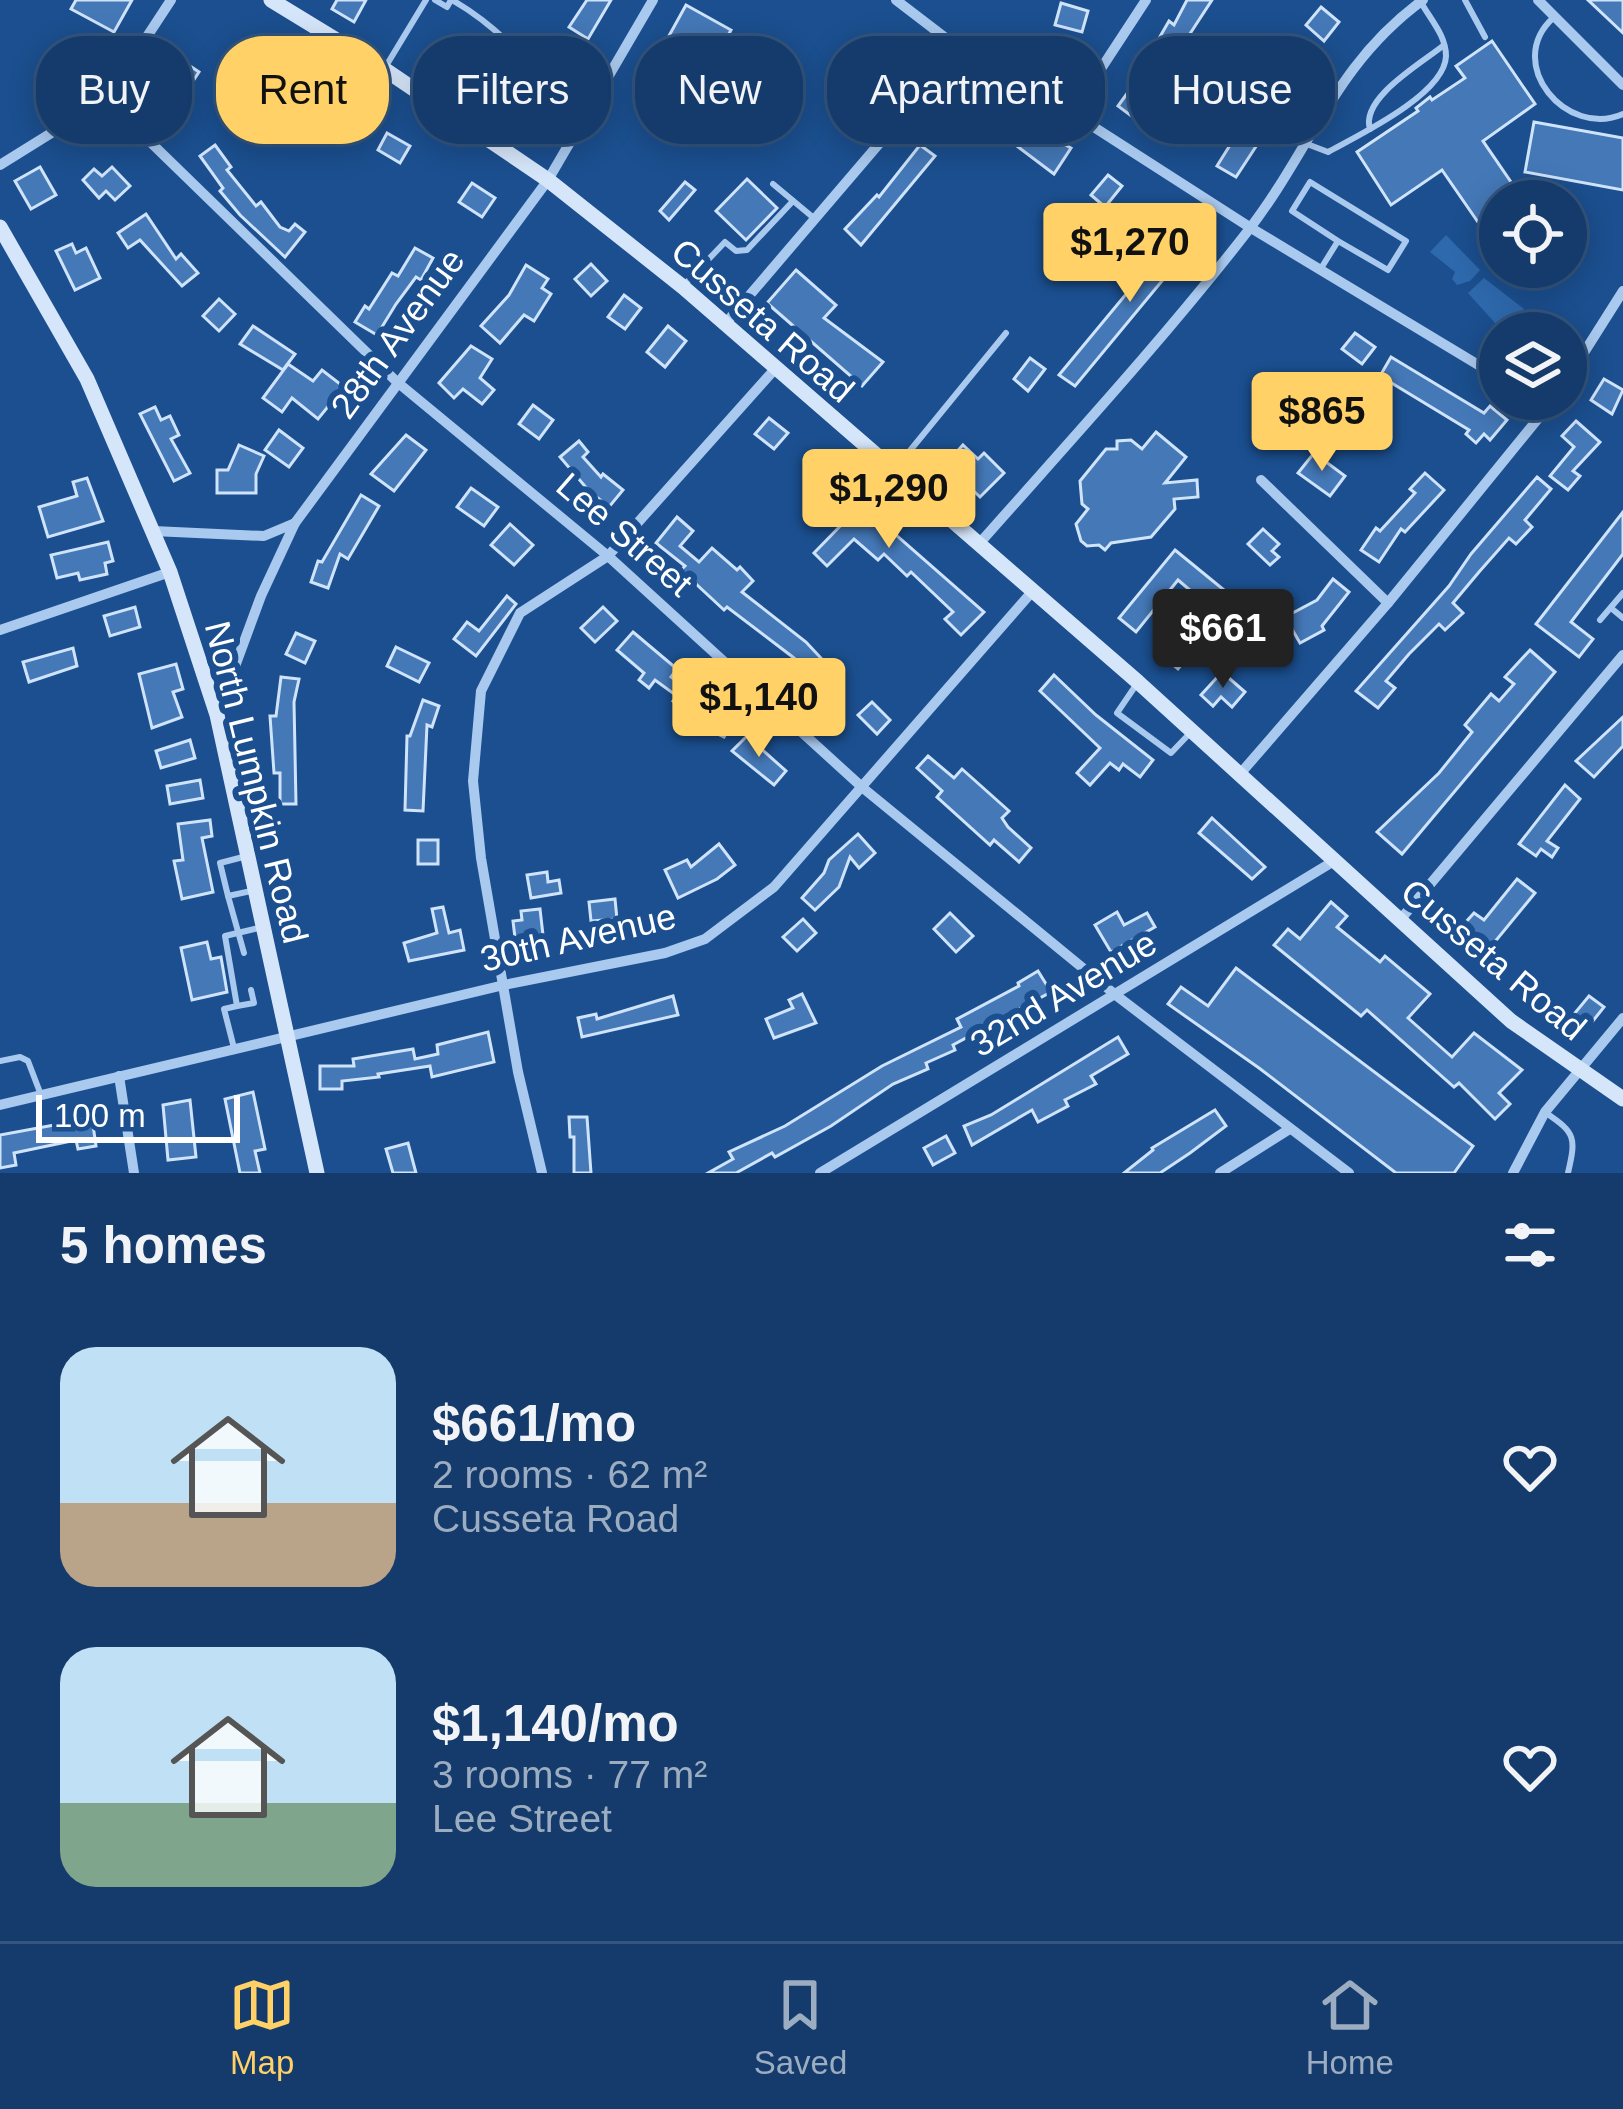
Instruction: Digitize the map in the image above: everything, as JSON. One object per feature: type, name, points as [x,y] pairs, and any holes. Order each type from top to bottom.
[{"type":"street","points":[[147,36],[171,0]]},
{"type":"street","name":"Cusseta Road","points":[[271,0],[330,36]]},
{"type":"street","name":"28th Avenue","points":[[611,71],[652,0]]},
{"type":"street","points":[[1105,63],[1146,0]]},
{"type":"street","points":[[1538,0],[1619,82]]},
{"type":"street","points":[[898,1],[942,36]]},
{"type":"street","points":[[1335,94],[1360,56],[1422,1]]},
{"type":"street","name":"Cusseta Road","points":[[389,72],[548,180],[683,287],[1138,682],[1511,1021],[1623,1099]]},
{"type":"street","points":[[1105,134],[1479,365]]},
{"type":"street","points":[[0,165],[36,143]]},
{"type":"street","name":"Lee Street","points":[[152,144],[397,382],[608,556],[863,788],[1117,996],[1349,1173]]},
{"type":"street","name":"28th Avenue","points":[[217,715],[261,596],[295,523],[548,180],[569,144]]},
{"type":"street","points":[[725,324],[877,144]]},
{"type":"street","points":[[978,545],[1251,228],[1303,144]]},
{"type":"street","name":"North Lumpkin Road","points":[[0,226],[87,380],[170,572],[217,715],[317,1173]]},
{"type":"street","points":[[1587,348],[1623,291]]},
{"type":"street","points":[[542,1173],[482,858],[473,781],[481,691],[520,613],[608,556],[776,368]]},
{"type":"street","points":[[1240,774],[1538,420]]},
{"type":"street","points":[[1262,481],[1388,603]]},
{"type":"street","points":[[153,532],[263,536],[295,523]]},
{"type":"street","points":[[0,630],[170,572]]},
{"type":"street","name":"30th Avenue","points":[[0,1105],[289,1034],[665,953],[705,939],[775,887],[1031,593]]},
{"type":"street","points":[[1400,920],[1623,655]]},
{"type":"street","name":"32nd Avenue","points":[[820,1173],[1334,861]]},
{"type":"street","points":[[1513,1173],[1545,1112],[1623,1018]]},
{"type":"street","points":[[119,1076],[134,1173]]},
{"type":"street","points":[[1220,1173],[1288,1130]]},
{"type":"lane","points":[[389,62],[430,0],[447,7],[451,0],[501,36]]},
{"type":"lane","points":[[1465,0],[1485,38]]},
{"type":"lane","points":[[1309,144],[1328,152],[1370,129],[1439,79],[1446,58],[1444,45],[1422,1]]},
{"type":"lane","points":[[1553,18],[1541,29],[1536,46],[1533,68],[1540,82],[1572,112],[1594,119],[1623,114]]},
{"type":"lane","points":[[1370,129],[1369,111],[1380,95],[1444,45]]},
{"type":"lane","points":[[1619,82],[1623,68]]},
{"type":"lane","points":[[1310,182],[1406,241],[1388,270],[1338,241],[1292,211],[1310,182]]},
{"type":"lane","points":[[773,184],[814,218]]},
{"type":"lane","points":[[683,287],[724,242],[736,251],[747,250],[793,201]]},
{"type":"lane","points":[[1320,270],[1338,241]]},
{"type":"lane","points":[[892,471],[1006,333]]},
{"type":"lane","points":[[1600,620],[1623,592]]},
{"type":"lane","points":[[1610,608],[1623,618]]},
{"type":"lane","points":[[1138,682],[1117,713],[1171,753],[1191,731]]},
{"type":"lane","points":[[244,953],[220,863],[248,856]]},
{"type":"lane","points":[[228,896],[256,890]]},
{"type":"lane","points":[[237,1006],[224,936],[265,927]]},
{"type":"lane","points":[[251,990],[254,1003]]},
{"type":"lane","points":[[234,1048],[224,1010],[280,997]]},
{"type":"lane","points":[[0,1061],[20,1057],[28,1061],[41,1095]]},
{"type":"lane","points":[[1545,1112],[1570,1129],[1575,1144],[1568,1173]]},
{"type":"shaded area","points":[[1446,235],[1479,271],[1457,285],[1452,279],[1455,272],[1430,252]]},
{"type":"shaded area","points":[[1479,283],[1479,288],[1497,288],[1524,309],[1485,312],[1468,293]]},
{"type":"building","points":[[76,0],[132,0],[114,32],[71,9]]},
{"type":"building","points":[[337,0],[366,0],[354,22],[332,9]]},
{"type":"building","points":[[587,0],[611,0],[590,36],[569,27]]},
{"type":"building","points":[[1187,0],[1212,0],[1188,36],[1160,36],[1169,21],[1174,25]]},
{"type":"building","points":[[1588,0],[1623,0],[1623,33]]},
{"type":"building","points":[[1061,3],[1088,11],[1082,32],[1055,25]]},
{"type":"building","points":[[686,5],[731,30],[728,36],[669,36]]},
{"type":"building","points":[[1321,7],[1339,22],[1328,36],[1318,36],[1306,25]]},
{"type":"building","points":[[1492,41],[1535,104],[1483,141],[1510,180],[1479,180],[1479,224],[1442,170],[1391,205],[1357,152],[1418,111],[1430,97],[1465,78],[1456,66]]},
{"type":"building","points":[[1129,91],[1129,114],[1118,106]]},
{"type":"building","points":[[1534,122],[1623,138],[1623,190],[1525,172]]},
{"type":"building","points":[[389,134],[410,146],[400,163],[378,150],[381,144],[389,144]]},
{"type":"building","points":[[1014,144],[1071,148],[1054,174]]},
{"type":"building","points":[[1231,144],[1258,144],[1236,177],[1217,166]]},
{"type":"building","points":[[215,145],[231,167],[227,170],[256,206],[261,202],[280,227],[289,231],[295,224],[305,232],[285,257],[220,191],[223,188],[200,156]]},
{"type":"building","points":[[920,145],[935,156],[861,245],[845,229],[879,197]]},
{"type":"building","points":[[40,167],[56,195],[31,209],[15,181]]},
{"type":"building","points":[[112,167],[130,186],[115,200],[106,191],[99,198],[83,180],[94,169],[102,176]]},
{"type":"building","points":[[1108,175],[1122,186],[1105,207],[1091,195]]},
{"type":"building","points":[[747,179],[777,208],[746,240],[716,211]]},
{"type":"building","points":[[685,182],[695,190],[669,220],[660,211]]},
{"type":"building","points":[[472,183],[495,198],[482,217],[459,202]]},
{"type":"building","points":[[146,214],[176,259],[181,254],[198,273],[182,286],[140,240],[128,248],[118,233]]},
{"type":"building","points":[[1185,223],[1200,235],[1075,386],[1059,375]]},
{"type":"building","points":[[72,244],[76,253],[86,248],[100,278],[75,290],[56,251]]},
{"type":"building","points":[[415,248],[433,258],[377,335],[355,322],[392,273],[398,276]]},
{"type":"building","points":[[591,264],[607,281],[591,296],[575,279]]},
{"type":"building","points":[[526,265],[548,279],[542,288],[551,294],[534,321],[524,315],[500,343],[481,326],[509,295]]},
{"type":"building","points":[[796,270],[836,305],[824,318],[883,362],[862,386],[767,303]]},
{"type":"building","points":[[624,295],[641,308],[625,329],[608,317]]},
{"type":"building","points":[[219,299],[235,314],[219,331],[203,316]]},
{"type":"building","points":[[253,326],[295,354],[283,370],[240,344]]},
{"type":"building","points":[[668,326],[686,341],[665,367],[647,352]]},
{"type":"building","points":[[1355,333],[1375,347],[1362,364],[1342,349]]},
{"type":"building","points":[[471,346],[492,359],[480,378],[494,390],[482,404],[463,389],[454,398],[439,383]]},
{"type":"building","points":[[1391,357],[1479,410],[1479,420],[1507,420],[1490,440],[1484,434],[1476,443],[1466,434],[1469,430],[1380,376]]},
{"type":"building","points":[[1030,358],[1045,369],[1028,391],[1014,379]]},
{"type":"building","points":[[288,364],[313,381],[322,370],[344,387],[318,419],[292,398],[282,412],[263,398]]},
{"type":"building","points":[[1604,379],[1623,390],[1612,414],[1591,400]]},
{"type":"building","points":[[1296,402],[1315,417],[1295,442],[1276,426]]},
{"type":"building","points":[[533,405],[553,420],[539,439],[519,424]]},
{"type":"building","points":[[155,407],[161,420],[170,416],[179,435],[171,439],[190,473],[174,481],[140,414]]},
{"type":"building","points":[[769,418],[788,433],[774,449],[755,434]]},
{"type":"building","points":[[1576,421],[1600,442],[1573,471],[1580,476],[1568,490],[1550,476],[1574,447],[1562,436]]},
{"type":"building","points":[[279,430],[303,448],[289,467],[265,450]]},
{"type":"building","points":[[1156,432],[1186,457],[1165,483],[1197,480],[1198,497],[1174,499],[1175,509],[1151,537],[1111,543],[1105,550],[1087,546],[1076,524],[1088,509],[1082,504],[1080,481],[1106,449],[1117,449],[1117,441],[1131,440],[1142,449]]},
{"type":"building","points":[[406,435],[426,450],[394,491],[371,474]]},
{"type":"building","points":[[579,441],[588,452],[583,457],[601,477],[603,474],[623,490],[609,507],[560,457]]},
{"type":"building","points":[[239,445],[264,456],[256,474],[256,493],[217,493],[217,470],[228,470]]},
{"type":"building","points":[[963,445],[978,459],[984,453],[1004,473],[980,497],[957,475],[944,489],[932,479]]},
{"type":"building","points":[[1314,453],[1345,476],[1330,496],[1298,473]]},
{"type":"building","points":[[823,471],[984,612],[961,635],[945,619],[953,612],[884,554],[878,560],[854,539],[827,566],[814,553],[848,518],[809,485]]},
{"type":"building","points":[[1425,473],[1444,490],[1405,532],[1401,529],[1379,562],[1361,550],[1376,528],[1380,531],[1415,493],[1410,489]]},
{"type":"building","points":[[1537,477],[1551,489],[1525,520],[1532,527],[1516,544],[1509,538],[1453,603],[1463,613],[1445,630],[1439,624],[1386,681],[1395,688],[1378,708],[1356,691]]},
{"type":"building","points":[[87,478],[103,521],[48,537],[39,507],[77,496],[73,482]]},
{"type":"building","points":[[471,488],[498,507],[484,526],[457,507]]},
{"type":"building","points":[[361,495],[379,506],[348,559],[340,554],[328,588],[311,582],[318,561],[322,562]]},
{"type":"building","points":[[1623,512],[1623,554],[1571,622],[1593,639],[1579,657],[1536,624]]},
{"type":"building","points":[[677,517],[693,531],[680,546],[699,562],[712,548],[737,570],[740,567],[753,581],[742,592],[806,642],[832,670],[819,683],[794,658],[727,607],[724,610],[681,570],[685,566],[656,543]]},
{"type":"building","points":[[510,524],[533,545],[514,565],[491,545]]},
{"type":"building","points":[[1263,529],[1279,544],[1272,551],[1279,557],[1270,565],[1248,544]]},
{"type":"building","points":[[108,542],[113,561],[105,563],[107,574],[80,580],[78,573],[57,578],[51,555]]},
{"type":"building","points":[[1175,550],[1235,599],[1178,669],[1161,655],[1204,602],[1178,580],[1136,632],[1119,618]]},
{"type":"building","points":[[1333,579],[1349,592],[1322,626],[1324,630],[1300,643],[1285,617],[1317,600]]},
{"type":"building","points":[[507,596],[516,604],[476,656],[454,639],[467,622],[479,631]]},
{"type":"building","points":[[135,607],[140,627],[110,636],[104,616]]},
{"type":"building","points":[[603,607],[617,621],[595,642],[581,628]]},
{"type":"building","points":[[633,632],[677,669],[671,677],[699,702],[733,720],[724,737],[701,726],[673,701],[677,696],[655,680],[649,688],[639,680],[644,673],[617,650]]},
{"type":"building","points":[[296,633],[315,641],[305,663],[286,654]]},
{"type":"building","points":[[396,647],[429,663],[419,682],[387,666]]},
{"type":"building","points":[[73,648],[77,666],[29,682],[23,662]]},
{"type":"building","points":[[1530,650],[1555,672],[1402,854],[1377,832],[1439,773],[1472,732],[1465,725],[1491,694],[1499,701],[1514,684],[1505,677]]},
{"type":"building","points":[[176,664],[183,689],[173,692],[182,717],[152,728],[139,674]]},
{"type":"building","points":[[1222,672],[1245,692],[1232,707],[1221,697],[1213,706],[1201,695]]},
{"type":"building","points":[[1054,675],[1153,760],[1140,777],[1123,764],[1119,770],[1110,763],[1090,785],[1077,773],[1100,748],[1040,691]]},
{"type":"building","points":[[281,677],[299,679],[294,702],[296,804],[280,804],[280,773],[274,773],[270,716],[276,716]]},
{"type":"building","points":[[423,700],[439,706],[432,727],[427,725],[423,811],[405,810],[407,736]]},
{"type":"building","points":[[872,702],[890,720],[877,734],[858,715]]},
{"type":"building","points":[[1623,717],[1623,746],[1594,777],[1576,761]]},
{"type":"building","points":[[747,736],[786,771],[774,785],[732,751]]},
{"type":"building","points":[[190,740],[195,758],[161,768],[156,751]]},
{"type":"building","points":[[928,756],[954,778],[962,769],[1009,811],[1002,818],[1031,848],[1019,862],[994,840],[990,845],[937,797],[942,791],[917,768]]},
{"type":"building","points":[[200,780],[203,798],[170,804],[167,786]]},
{"type":"building","points":[[1565,785],[1580,799],[1547,841],[1558,848],[1552,857],[1541,849],[1536,856],[1519,844]]},
{"type":"building","points":[[1212,818],[1265,867],[1252,879],[1199,833]]},
{"type":"building","points":[[210,820],[212,836],[202,838],[213,892],[182,899],[174,861],[183,860],[178,824]]},
{"type":"building","points":[[858,834],[875,853],[859,868],[850,857],[839,887],[815,910],[802,898],[829,860]]},
{"type":"building","points":[[418,840],[438,840],[438,864],[418,864]]},
{"type":"building","points":[[719,844],[735,865],[678,898],[665,870],[687,860],[691,867]]},
{"type":"building","points":[[547,872],[548,882],[559,880],[561,893],[531,898],[527,875]]},
{"type":"building","points":[[1517,879],[1535,893],[1480,960],[1462,946],[1474,931],[1465,923],[1474,913],[1484,920]]},
{"type":"building","points":[[615,899],[617,919],[591,921],[589,902]]},
{"type":"building","points":[[1331,902],[1347,916],[1337,927],[1380,962],[1385,956],[1430,994],[1408,1018],[1452,1057],[1474,1033],[1522,1070],[1499,1093],[1510,1104],[1495,1119],[1459,1083],[1454,1087],[1367,1010],[1361,1016],[1274,945],[1288,929],[1300,939]]},
{"type":"building","points":[[443,907],[449,933],[460,930],[464,950],[409,961],[404,943],[437,933],[432,909]]},
{"type":"building","points":[[540,909],[543,935],[515,938],[513,921],[522,920],[521,911]]},
{"type":"building","points":[[1117,912],[1124,925],[1147,913],[1155,927],[1111,952],[1095,925]]},
{"type":"building","points":[[950,913],[973,936],[956,952],[934,929]]},
{"type":"building","points":[[803,919],[816,933],[797,951],[783,937]]},
{"type":"building","points":[[207,942],[211,959],[221,957],[227,992],[192,1000],[181,948]]},
{"type":"building","points":[[1236,968],[1473,1146],[1454,1173],[1396,1173],[1168,1004],[1181,987],[1208,1006]]},
{"type":"building","points":[[1038,971],[1051,992],[953,1045],[955,1050],[926,1063],[928,1069],[893,1084],[775,1157],[772,1153],[736,1173],[708,1173],[733,1159],[729,1152],[785,1126],[882,1066],[961,1027],[957,1019]]},
{"type":"building","points":[[802,994],[816,1023],[774,1038],[766,1019],[793,1008],[789,1000]]},
{"type":"building","points":[[673,996],[678,1015],[582,1037],[578,1018],[596,1014],[597,1019]]},
{"type":"building","points":[[1589,996],[1604,1007],[1585,1031],[1570,1019]]},
{"type":"building","points":[[488,1032],[494,1062],[432,1077],[430,1066],[378,1074],[342,1081],[342,1089],[320,1089],[320,1066],[354,1066],[353,1059],[413,1049],[415,1059],[438,1054],[437,1045]]},
{"type":"building","points":[[1118,1037],[1128,1054],[1091,1076],[1096,1084],[1065,1100],[1068,1106],[1038,1122],[1032,1110],[972,1145],[964,1126],[991,1115]]},
{"type":"building","points":[[253,1092],[265,1149],[255,1151],[260,1173],[240,1173],[225,1099]]},
{"type":"building","points":[[190,1100],[196,1157],[168,1160],[163,1105]]},
{"type":"building","points":[[1215,1110],[1226,1126],[1190,1153],[1160,1173],[1124,1173],[1152,1148]]},
{"type":"building","points":[[569,1117],[587,1117],[591,1173],[574,1173]]},
{"type":"building","points":[[92,1118],[96,1146],[78,1149],[76,1140],[14,1153],[16,1165],[0,1168],[0,1135]]},
{"type":"building","points":[[946,1136],[955,1153],[933,1165],[924,1148]]},
{"type":"building","points":[[408,1143],[416,1173],[393,1173],[386,1149]]}]
